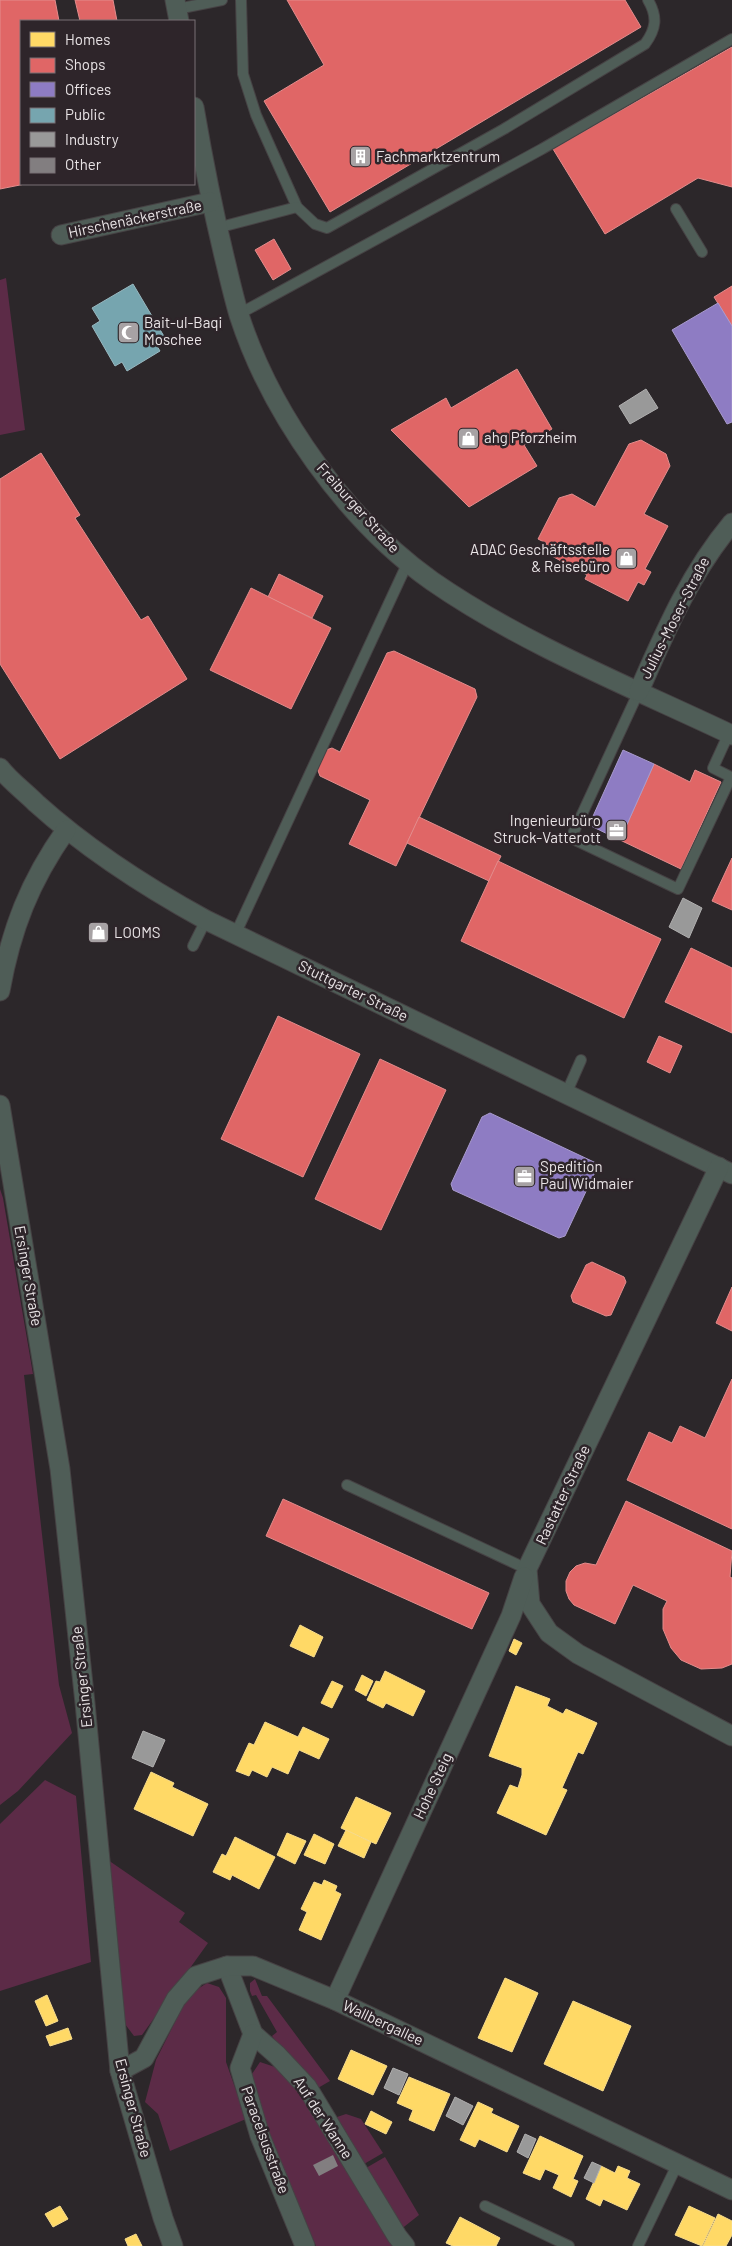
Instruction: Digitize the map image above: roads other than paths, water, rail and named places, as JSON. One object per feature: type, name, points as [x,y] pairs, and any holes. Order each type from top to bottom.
[{"type":"street","name":"Freiburger Straße","points":[[195,113],[210,202],[239,314],[270,390],[314,459],[360,515],[408,562],[460,599],[520,634],[730,734]]},
{"type":"street","name":"Hirschenäckerstraße","points":[[61,235],[210,202]]},
{"type":"street","name":"Julius-Moser-Straße","points":[[639,691],[692,577],[714,544],[732,523]]},
{"type":"street","name":"Stuttgarter Straße","points":[[0,768],[66,830],[106,861],[155,892],[235,935],[726,1171]]},
{"type":"street","points":[[0,991],[10,944],[20,911],[47,856],[66,830]]},
{"type":"street","name":"Ersinger Straße","points":[[0,1105],[4,1153],[60,1469],[85,1703],[120,2070],[163,2218],[173,2246]]},
{"type":"street","name":"Rastatter Straße","points":[[527,1570],[726,1171]]},
{"type":"street","points":[[527,1570],[530,1604],[549,1633],[578,1654],[732,1736]]},
{"type":"street","name":"Hohe Steig","points":[[335,2000],[511,1616],[527,1570]]},
{"type":"street","name":"Wallbergallee","points":[[120,2070],[144,2058],[176,1999],[196,1976],[227,1966],[254,1966],[335,2000],[732,2190]]},
{"type":"street","name":"Auf der Wanne","points":[[227,1966],[252,2034],[277,2055],[307,2087],[397,2236],[405,2246]]},
{"type":"street","name":"Paracelsusstraße","points":[[252,2034],[240,2068],[260,2136],[305,2246]]},
{"type":"lane","points":[[177,10],[222,0]]},
{"type":"lane","points":[[241,0],[243,74],[256,115],[297,207],[315,224],[327,228],[504,129],[645,44],[654,32],[655,23],[654,10],[648,0]]},
{"type":"lane","points":[[239,314],[542,149],[732,39]]},
{"type":"lane","points":[[217,228],[297,207]]},
{"type":"lane","points":[[676,209],[702,252]]},
{"type":"lane","points":[[235,935],[408,562]]},
{"type":"lane","points":[[639,691],[571,838],[678,889],[731,777],[713,768],[730,734]]},
{"type":"lane","points":[[194,946],[206,920]]},
{"type":"lane","points":[[566,1094],[581,1060]]},
{"type":"lane","points":[[347,1485],[527,1570]]},
{"type":"lane","points":[[638,2246],[678,2163]]},
{"type":"lane","points":[[485,2206],[569,2246]]},
{"type":"place","name":"Fachmarktzentrum","points":[[360,157]]},
{"type":"place","name":"Bait-ul-Baqi Moschee","points":[[128,332]]},
{"type":"place","name":"ahg Pforzheim","points":[[468,438]]},
{"type":"place","name":"ADAC Geschäftsstelle & Reisebüro","points":[[626,559]]},
{"type":"place","name":"Ingenieurbüro Struck-Vatterott","points":[[617,830]]},
{"type":"place","name":"LOOMS","points":[[98,933]]},
{"type":"place","name":"Spedition Paul Widmaier","points":[[524,1176]]}]
